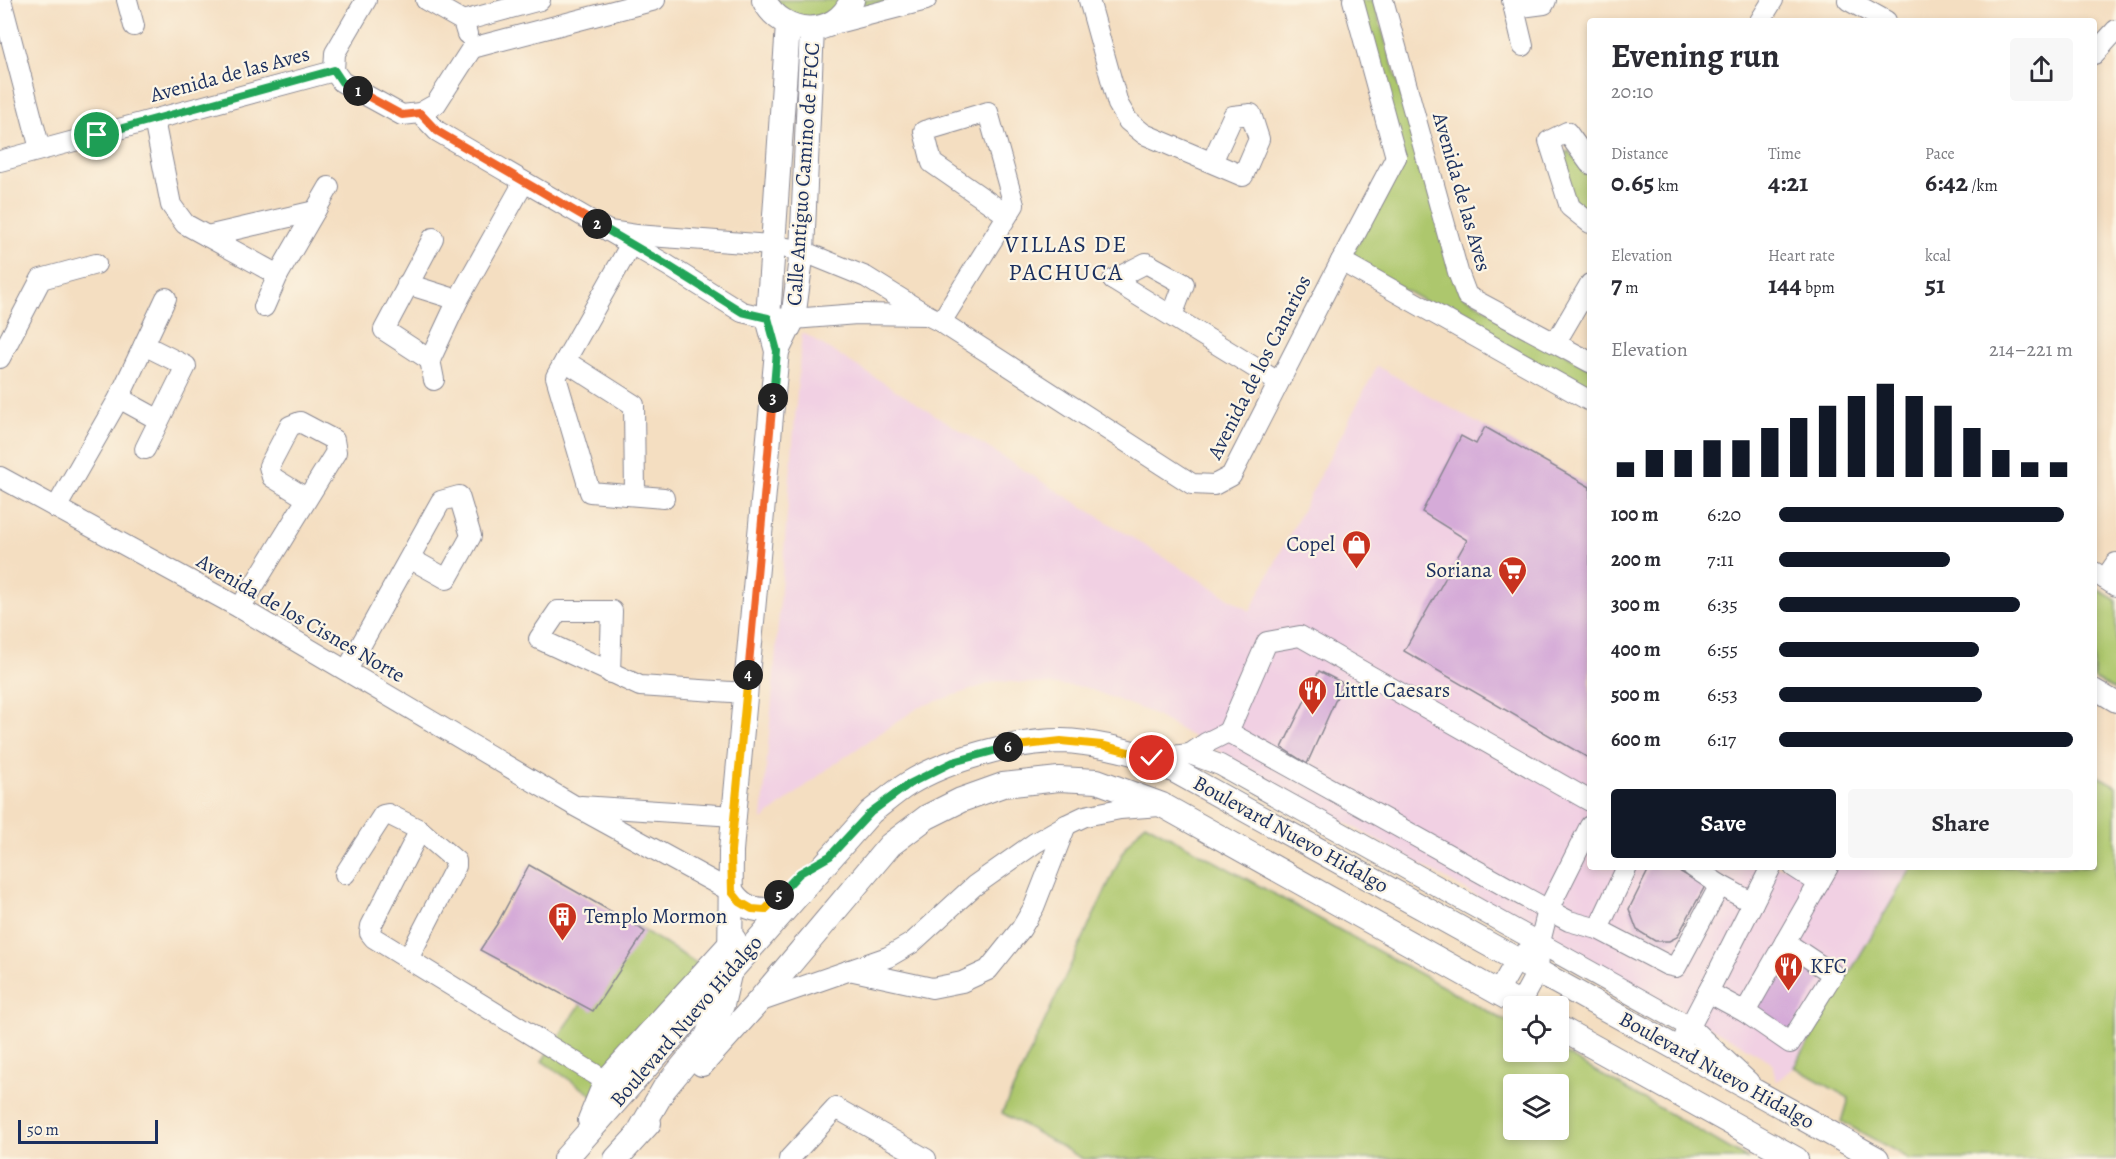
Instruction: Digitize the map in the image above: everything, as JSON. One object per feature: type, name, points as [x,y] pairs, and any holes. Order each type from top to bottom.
[{"type":"main road","points":[[764,0],[770,12],[788,25],[819,27],[840,17],[852,0]]},
{"type":"main road","name":"Calle Antiguo Camino de FFCC","points":[[638,1134],[664,1089],[706,1038],[722,1005],[730,970],[731,851],[777,351],[768,318],[788,25]]},
{"type":"main road","name":"Calle Antiguo Camino de FFCC","points":[[777,351],[794,319],[802,251],[819,27]]},
{"type":"main road","name":"Boulevard Nuevo Hidalgo","points":[[565,1159],[871,812],[909,784],[953,762],[1000,748],[1061,741],[1102,745],[1152,758],[1877,1159]]},
{"type":"main road","name":"Boulevard Nuevo Hidalgo","points":[[616,1159],[758,1002],[890,845],[927,817],[961,800],[1003,785],[1059,779],[1097,781],[1162,806],[1505,996]]},
{"type":"main road","points":[[581,1140],[606,1081],[730,944],[800,873],[830,856]]},
{"type":"main road","points":[[732,892],[740,902],[752,909],[765,910]]},
{"type":"main road","points":[[702,977],[732,892]]},
{"type":"main road","name":"Boulevard Nuevo Hidalgo","points":[[1569,1033],[1796,1159]]},
{"type":"street","points":[[1,0],[40,149]]},
{"type":"street","points":[[127,0],[134,26]]},
{"type":"street","points":[[366,0],[335,53],[334,70],[342,82],[402,115],[420,113],[436,104],[472,48],[655,0]]},
{"type":"street","points":[[426,0],[463,21],[472,48]]},
{"type":"street","points":[[819,27],[926,0]]},
{"type":"street","points":[[1089,0],[1118,104],[1128,121],[1144,134],[1212,162]]},
{"type":"street","points":[[1353,0],[1396,157],[1427,159]]},
{"type":"street","name":"Avenida de las Aves","points":[[1383,0],[1458,272],[1467,296],[1587,360]]},
{"type":"street","points":[[1523,45],[1514,4],[1544,4],[1546,0]]},
{"type":"street","points":[[1762,18],[1773,0]]},
{"type":"street","points":[[1848,0],[1881,18]]},
{"type":"street","points":[[463,21],[528,1]]},
{"type":"street","points":[[2097,51],[2116,30]]},
{"type":"street","name":"Avenida de las Aves","points":[[0,161],[334,70]]},
{"type":"street","points":[[934,318],[1007,215],[1014,205],[988,112],[924,131],[932,163],[1007,215]]},
{"type":"street","name":"Avenida de los Canarios","points":[[420,113],[437,131],[609,231],[633,240],[667,265],[742,312],[768,318],[794,319],[857,314],[934,318]]},
{"type":"street","points":[[154,120],[171,205],[185,224],[278,275]]},
{"type":"street","points":[[1587,160],[1567,132],[1549,141],[1570,207],[1587,221]]},
{"type":"street","name":"Avenida de los Canarios","points":[[633,240],[669,238],[772,245],[802,251],[866,277],[934,318],[1192,484],[1214,485],[1231,476],[1396,157]]},
{"type":"street","points":[[434,380],[430,360],[458,300],[524,182]]},
{"type":"street","points":[[264,307],[278,275],[328,186]]},
{"type":"street","points":[[207,236],[315,211]]},
{"type":"street","points":[[430,360],[384,330],[433,238]]},
{"type":"street","points":[[667,265],[665,250],[669,238]]},
{"type":"street","points":[[633,240],[556,377],[590,492],[664,498]]},
{"type":"street","points":[[1341,261],[1587,399]]},
{"type":"street","points":[[1172,316],[1184,284],[1146,262],[1113,280],[1278,382]]},
{"type":"street","points":[[0,358],[41,279],[96,264]]},
{"type":"street","points":[[857,314],[865,304],[869,291],[866,277]]},
{"type":"street","points":[[407,284],[458,300]]},
{"type":"street","points":[[1556,342],[1587,289]]},
{"type":"street","points":[[1443,317],[1467,296]]},
{"type":"street","points":[[56,508],[119,398],[166,298]]},
{"type":"street","points":[[144,345],[186,366],[145,449]]},
{"type":"street","points":[[565,361],[634,405],[635,495]]},
{"type":"street","points":[[119,398],[159,420]]},
{"type":"street","name":"Avenida de los Cisnes Norte","points":[[0,477],[240,608],[575,806],[732,892]]},
{"type":"street","points":[[240,608],[306,498]]},
{"type":"street","points":[[347,670],[411,559]]},
{"type":"street","points":[[1190,754],[1228,732],[1267,642],[1300,636],[1587,799]]},
{"type":"street","points":[[610,673],[640,686],[746,693]]},
{"type":"street","points":[[2097,691],[2116,702]]},
{"type":"street","points":[[1228,732],[1548,910],[1569,921],[1598,929],[1676,968],[1720,885]]},
{"type":"street","points":[[1152,758],[1190,754],[1220,765],[1690,1027],[1764,1096]]},
{"type":"street","name":"Avenida de los Cisnes Norte","points":[[575,806],[734,816]]},
{"type":"street","points":[[758,1002],[888,957],[912,943],[974,886],[1035,843],[1066,825],[1085,816],[1120,809],[1162,806]]},
{"type":"street","points":[[642,843],[645,811]]},
{"type":"street","points":[[345,874],[383,815],[388,814],[420,830],[452,855],[456,866],[408,959]]},
{"type":"street","points":[[847,970],[932,988],[962,982],[988,970],[1021,929],[1034,907],[1066,825]]},
{"type":"street","points":[[420,830],[371,926],[370,933],[374,938],[606,1081]]},
{"type":"street","points":[[1498,992],[1528,964],[1540,942],[1548,910],[1587,832]]},
{"type":"street","points":[[1598,929],[1626,870]]},
{"type":"street","points":[[1698,870],[1753,903]]},
{"type":"street","points":[[1678,1048],[1770,870]]},
{"type":"street","points":[[1745,1012],[1823,875],[1805,870]]},
{"type":"street","points":[[1708,992],[1745,1012],[1790,1043],[1833,974],[1785,942]]},
{"type":"street","points":[[1523,996],[1528,964]]},
{"type":"street","points":[[789,1159],[836,1108],[926,1159]]},
{"type":"shaded area","points":[[802,332],[1250,611],[1377,366],[1587,485],[1587,870],[1910,870],[1794,1067],[1776,1082],[1772,1062],[1149,712],[1084,687],[997,681],[919,707],[830,767],[762,820]]},
{"type":"green space","points":[[775,0],[898,0],[796,21]]},
{"type":"green space","points":[[1357,0],[1373,0],[1462,295],[1587,366],[1587,393],[1350,259],[1400,160]]},
{"type":"green space","points":[[1569,151],[1587,175],[1587,213],[1575,204],[1557,157]]},
{"type":"green space","points":[[2097,589],[2116,600],[2116,691],[2097,681]]},
{"type":"green space","points":[[2097,776],[2116,786],[2116,1159],[1910,1159],[1842,1122],[1849,1098],[1794,1067],[1910,870],[2097,870]]},
{"type":"green space","points":[[1145,823],[1503,1020],[1503,1062],[1569,1062],[1569,1056],[1748,1159],[1083,1159],[1002,1113],[1126,846]]},
{"type":"green space","points":[[635,925],[714,974],[610,1107],[542,1061]]},
{"type":"building","name":"Soriana","points":[[1485,427],[1587,485],[1587,757],[1404,651],[1467,540],[1422,512],[1461,436],[1476,444]]},
{"type":"building","name":"Little Caesars","points":[[1319,671],[1343,683],[1307,764],[1282,748]]},
{"type":"building","name":"Templo Mormon","points":[[529,865],[645,932],[593,1011],[480,950]]},
{"type":"building","points":[[1648,870],[1677,870],[1705,886],[1677,937],[1669,941],[1655,941],[1637,930],[1629,909]]},
{"type":"building","name":"KFC","points":[[1789,956],[1823,976],[1789,1033],[1754,1007]]},
{"type":"place","name":"Copel","points":[[1356,570]]},
{"type":"place","name":"Soriana","points":[[1513,596]]},
{"type":"place","name":"Little Caesars","points":[[1313,716]]},
{"type":"place","name":"Templo Mormon","points":[[563,942]]},
{"type":"place","name":"KFC","points":[[1789,992]]},
{"type":"district","name":"VILLAS DE PACHUCA","points":[[1066,258]]},
{"type":"route","points":[[97,135],[334,70],[342,82],[402,115],[420,113],[437,131],[667,265],[742,312],[768,318],[777,351],[731,851],[732,892],[740,902],[752,909],[765,910],[800,873],[830,856],[871,812],[909,784],[953,762],[1000,748],[1061,741],[1102,745],[1152,758]]}]
